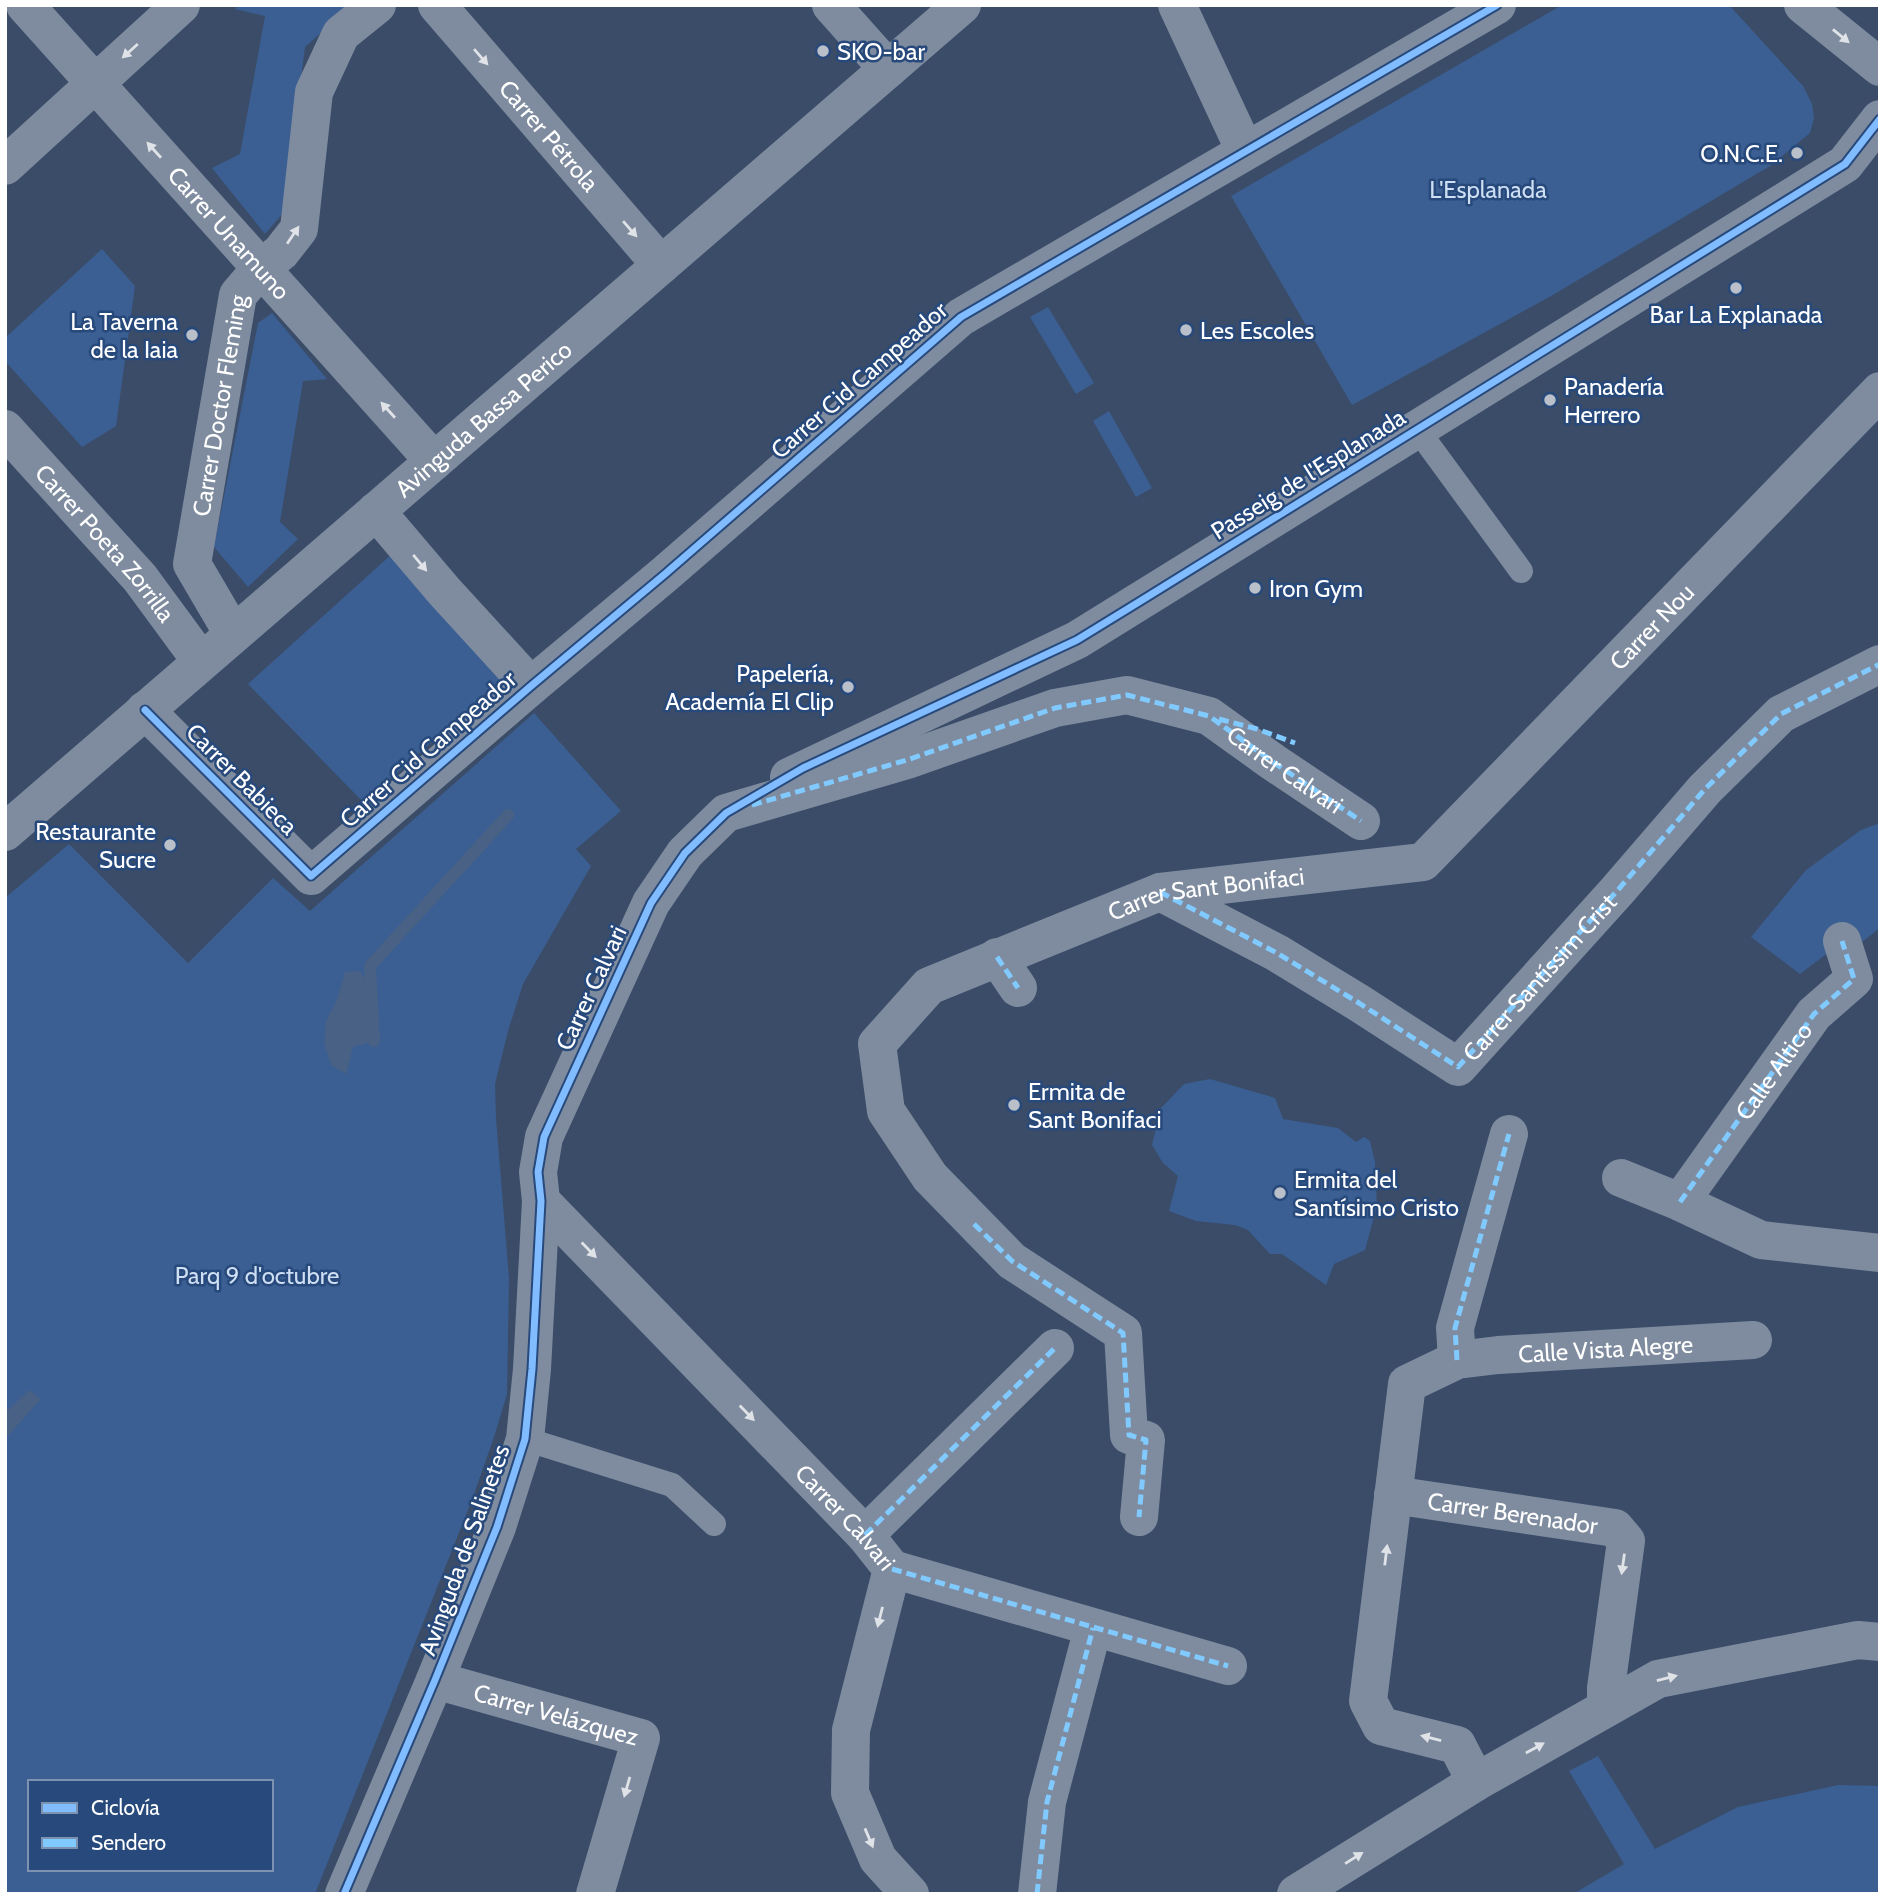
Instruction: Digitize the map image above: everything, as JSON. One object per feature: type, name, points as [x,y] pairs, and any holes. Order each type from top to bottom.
[{"type":"street","name":"Carrer Unamuno","points":[[24,5],[433,461]]},
{"type":"street","points":[[5,166],[181,5]]},
{"type":"street","name":"Carrer Doctor Fleming","points":[[192,564],[238,296],[261,268],[281,252],[299,229],[314,92],[341,34],[377,5]]},
{"type":"street","name":"Carrer Pétrola","points":[[437,5],[661,265]]},
{"type":"street","points":[[831,5],[888,69]]},
{"type":"street","name":"Avinguda Bassa Perico","points":[[5,832],[962,5]]},
{"type":"street","points":[[1177,5],[1245,151]]},
{"type":"street","name":"Carrer Cid Campeador","points":[[311,876],[961,317],[1245,151],[1436,20],[1497,5]]},
{"type":"street","points":[[1803,5],[1880,67]]},
{"type":"street","name":"Passeig de l'Esplanada","points":[[726,813],[803,768],[1077,639],[1845,164],[1880,119]]},
{"type":"street","name":"Carrer Nou","points":[[1423,862],[1880,391]]},
{"type":"street","name":"Carrer Poeta Zorrilla","points":[[5,429],[140,578],[201,661]]},
{"type":"street","name":"Carrer Cid Campeador","points":[[376,511],[444,591],[531,686]]},
{"type":"street","points":[[140,578],[192,564],[233,634]]},
{"type":"street","name":"Carrer Santíssim Crist","points":[[1160,892],[1277,953],[1458,1067],[1705,789],[1782,714],[1880,664]]},
{"type":"street","name":"Carrer Calvari","points":[[910,1894],[878,1859],[850,1793],[851,1730],[892,1569],[865,1535],[541,1201],[538,1172],[544,1137],[651,903],[685,853],[726,813],[907,760],[1055,708],[1127,695],[1256,729],[1295,743]]},
{"type":"street","name":"Carrer Babieca","points":[[145,710],[311,876]]},
{"type":"street","name":"Carrer Calvari","points":[[1209,716],[1361,821]]},
{"type":"street","name":"Carrer Sant Bonifaci","points":[[1139,1517],[1146,1440],[1129,1435],[1123,1333],[1012,1261],[930,1177],[886,1111],[877,1044],[929,986],[1160,892],[1423,862]]},
{"type":"street","name":"Calle Altico","points":[[1680,1202],[1815,1014],[1854,979],[1842,942]]},
{"type":"street","points":[[998,957],[1018,988]]},
{"type":"street","points":[[1457,1360],[1455,1328],[1509,1134]]},
{"type":"street","points":[[1622,1178],[1761,1240],[1880,1253]]},
{"type":"street","name":"Avinguda de Salinetes","points":[[344,1894],[497,1527],[525,1439],[533,1369],[541,1201]]},
{"type":"street","name":"Calle Vista Alegre","points":[[1393,1495],[1407,1384],[1457,1360],[1498,1355],[1753,1340]]},
{"type":"street","points":[[865,1535],[1055,1348]]},
{"type":"street","points":[[1393,1495],[1368,1701],[1381,1726],[1457,1745],[1476,1782]]},
{"type":"street","name":"Carrer Berenador","points":[[1393,1495],[1615,1528],[1626,1541],[1606,1688],[1606,1708]]},
{"type":"street","points":[[892,1569],[1227,1666]]},
{"type":"street","points":[[1037,1894],[1047,1802],[1093,1629]]},
{"type":"street","points":[[1296,1894],[1476,1782],[1658,1679],[1858,1640],[1880,1642]]},
{"type":"street","name":"Carrer Velázquez","points":[[435,1681],[641,1738],[595,1894]]},
{"type":"lane","points":[[1417,429],[1521,571]]},
{"type":"lane","points":[[525,1439],[672,1485],[714,1524]]},
{"type":"green space","points":[[238,5],[353,5],[305,47],[284,212],[265,234],[212,168],[240,154],[265,16],[235,9]]},
{"type":"green space","name":"L'Esplanada","points":[[1562,5],[1729,5],[1803,86],[1812,104],[1814,118],[1810,133],[1770,166],[1551,296],[1352,405],[1231,196]]},
{"type":"green space","points":[[102,249],[135,286],[116,426],[82,447],[5,361],[5,338]]},
{"type":"green space","points":[[1048,307],[1094,383],[1076,394],[1030,317]]},
{"type":"green space","points":[[272,313],[327,379],[303,381],[280,522],[298,539],[248,587],[214,547],[258,323]]},
{"type":"green space","points":[[1109,411],[1152,488],[1136,497],[1093,421]]},
{"type":"green space","points":[[393,553],[505,676],[364,803],[248,684]]},
{"type":"green space","name":"Parq 9 d'octubre","points":[[534,713],[621,811],[576,849],[591,866],[523,984],[495,1084],[509,1278],[507,1394],[472,1500],[315,1894],[5,1894],[5,898],[69,844],[188,963],[273,878],[310,911]]},
{"type":"green space","points":[[1880,823],[1880,928],[1858,945],[1833,949],[1800,974],[1751,937],[1806,870],[1861,830]]},
{"type":"green space","points":[[1210,1079],[1275,1098],[1283,1119],[1338,1128],[1356,1142],[1364,1137],[1370,1141],[1375,1162],[1377,1206],[1365,1250],[1334,1264],[1326,1285],[1282,1254],[1270,1254],[1248,1230],[1235,1225],[1196,1221],[1169,1211],[1178,1176],[1163,1163],[1152,1145],[1161,1108],[1184,1084]]},
{"type":"green space","points":[[1598,1756],[1655,1849],[1738,1807],[1838,1785],[1880,1786],[1880,1894],[1573,1894],[1624,1864],[1569,1771]]},
{"type":"shaded area","points":[[359,971],[371,994],[374,1041],[353,1047],[346,1074],[331,1065],[324,1043],[326,1021],[337,1000],[345,972]]},
{"type":"shaded area","points":[[29,1390],[41,1399],[5,1439],[5,1413]]},
{"type":"waterway","points":[[374,1041],[370,966],[508,815]]},
{"type":"marked path","points":[[1160,892],[1277,953],[1458,1067],[1705,789],[1781,714],[1880,664]]},
{"type":"marked path","points":[[752,805],[907,760],[1055,708],[1127,695],[1209,716],[1361,821]]},
{"type":"marked path","points":[[1219,719],[1295,743]]},
{"type":"marked path","points":[[1680,1202],[1814,1014],[1854,979],[1842,941]]},
{"type":"marked path","points":[[997,957],[1018,988]]},
{"type":"marked path","points":[[1457,1360],[1455,1328],[1509,1134]]},
{"type":"marked path","points":[[974,1224],[1012,1261],[1123,1333],[1129,1435],[1146,1440],[1139,1517]]},
{"type":"marked path","points":[[865,1535],[1055,1348]]},
{"type":"marked path","points":[[892,1569],[1228,1666]]},
{"type":"marked path","points":[[1037,1894],[1047,1802],[1093,1628]]},
{"type":"cycle path","points":[[145,710],[311,876],[961,317],[1497,5]]},
{"type":"cycle path","points":[[344,1894],[497,1527],[525,1439],[532,1369],[541,1201],[538,1172],[544,1137],[651,903],[685,853],[726,813],[803,768],[1077,640],[1845,164],[1880,119]]},
{"type":"place","name":"SKO-bar","points":[[823,51]]},
{"type":"place","name":"O.N.C.E.","points":[[1797,153]]},
{"type":"place","name":"Bar La Explanada","points":[[1736,288]]},
{"type":"place","name":"Les Escoles","points":[[1186,330]]},
{"type":"place","name":"La Taverna de la Iaia","points":[[192,335]]},
{"type":"place","name":"Panadería Herrero","points":[[1550,400]]},
{"type":"place","name":"Iron Gym","points":[[1255,588]]},
{"type":"place","name":"Papelería, Academía El Clip","points":[[848,687]]},
{"type":"place","name":"Restaurante Sucre","points":[[170,845]]},
{"type":"place","name":"Ermita de Sant Bonifaci","points":[[1014,1105]]},
{"type":"place","name":"Ermita del Santísimo Cristo","points":[[1280,1193]]}]
